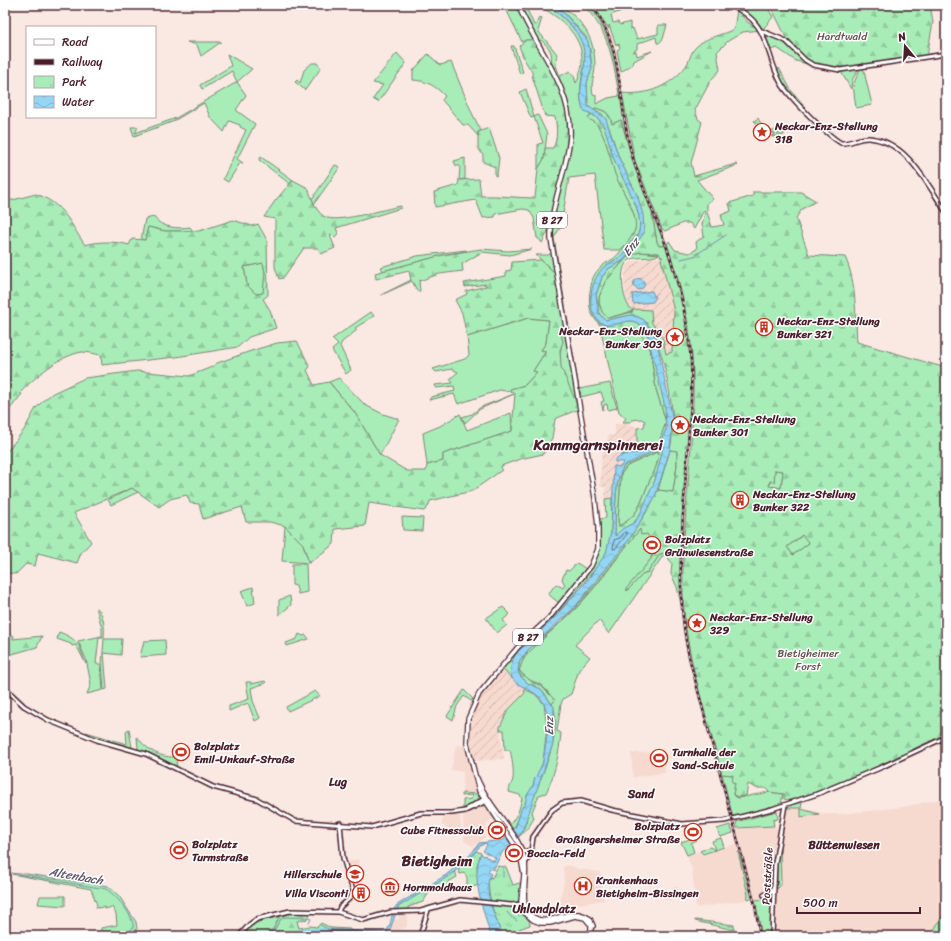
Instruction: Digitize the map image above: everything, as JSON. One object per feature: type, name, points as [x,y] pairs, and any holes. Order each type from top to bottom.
[{"type":"main road","name":"B 27","points":[[497,814],[490,807],[477,785],[472,768],[468,748],[467,730],[469,715],[477,698],[518,647],[549,618],[591,566],[598,551],[599,537],[596,504],[552,247],[551,231],[554,207],[569,140],[568,113],[561,89],[518,5]]},
{"type":"main road","points":[[729,5],[741,10],[762,31],[784,40],[809,63],[817,66],[840,70],[946,54]]},
{"type":"main road","points":[[762,31],[783,85],[817,121],[842,143],[867,138],[879,140],[896,149],[912,161],[946,212]]},
{"type":"main road","points":[[5,688],[28,709],[48,720],[97,740],[146,754],[200,782],[216,788],[252,797],[295,821],[332,823],[363,827],[375,826],[402,817],[421,813],[465,810],[486,800]]},
{"type":"main road","points":[[525,853],[544,820],[554,808],[565,802],[581,801],[612,810],[682,824],[724,821],[772,809],[821,793],[882,767],[946,737]]},
{"type":"main road","name":"B 27","points":[[486,800],[525,853],[527,875],[523,909],[530,918],[541,923],[550,923],[571,916],[582,917],[588,921],[591,926],[588,936]]},
{"type":"main road","points":[[480,804],[490,807]]},
{"type":"main road","name":"Poststräßle","points":[[783,817],[782,813],[784,805]]},
{"type":"main road","name":"Poststräßle","points":[[772,936],[777,844],[784,805]]},
{"type":"main road","points":[[772,809],[779,809],[782,813]]},
{"type":"main road","points":[[332,823],[336,824],[340,829]]},
{"type":"main road","points":[[339,912],[343,905],[349,900],[353,890],[343,858],[340,824]]},
{"type":"main road","name":"B 27","points":[[525,853],[521,899],[530,915],[540,920],[549,920],[572,913],[586,916],[592,921],[593,926],[588,936]]},
{"type":"main road","points":[[764,895],[772,890],[774,878]]},
{"type":"main road","points":[[515,906],[521,899]]},
{"type":"main road","points":[[239,936],[252,922],[267,916],[295,911],[339,912],[362,920],[390,912],[418,912],[465,900],[515,906],[523,909]]},
{"type":"main road","points":[[515,906],[523,904]]},
{"type":"main road","points":[[426,918],[433,908]]},
{"type":"main road","points":[[420,936],[428,910]]},
{"type":"main road","points":[[418,912],[423,914],[426,918]]},
{"type":"shaded area","points":[[589,5],[593,5],[600,14],[613,39],[631,145],[679,281],[687,319],[693,375],[683,558],[684,612],[692,661],[736,829],[774,826],[782,832],[784,817],[787,815],[788,808],[801,808],[825,814],[841,814],[902,807],[946,798],[946,911],[935,928],[932,936],[775,936],[777,896],[755,900],[762,936],[758,936],[757,921],[752,899],[696,908],[692,869],[686,855],[699,851],[703,855],[737,843],[689,661],[681,615],[681,558],[691,392],[688,338],[677,282],[665,245],[638,177],[629,146],[612,45],[603,25]]},
{"type":"shaded area","points":[[663,256],[674,311],[672,352],[666,354],[663,339],[652,323],[651,311],[640,311],[630,308],[626,297],[624,282],[626,266],[630,262]]},
{"type":"shaded area","points":[[615,424],[631,424],[637,428],[637,442],[643,443],[645,448],[624,451],[615,459],[615,462],[623,464],[620,467],[614,467],[612,498],[605,499],[605,487],[600,487],[602,447],[607,446],[608,435],[615,435]]},
{"type":"shaded area","points":[[502,669],[524,689],[525,693],[500,727],[504,759],[473,761],[470,736],[473,710],[477,701]]},
{"type":"shaded area","points":[[456,745],[465,746],[478,795],[462,794],[463,772],[451,770]]},
{"type":"shaded area","points":[[664,752],[665,773],[633,777],[631,753]]},
{"type":"shaded area","points":[[485,807],[495,817],[487,823],[485,838],[473,846],[464,841],[463,812]]},
{"type":"shaded area","points":[[460,813],[461,830],[454,832],[441,825],[443,819],[447,815]]},
{"type":"shaded area","name":"Hillerschule","points":[[359,859],[362,884],[352,885],[345,862]]},
{"type":"shaded area","name":"Krankenhaus Bietigheim-Bissingen","points":[[568,865],[579,869],[600,872],[604,900],[562,907],[560,898],[564,882],[563,867]]},
{"type":"shaded area","points":[[673,887],[678,887],[679,899],[664,900],[664,892],[673,892]]},
{"type":"shaded area","points":[[398,915],[407,915],[407,927],[391,933],[394,920],[399,919]]},
{"type":"green space","points":[[504,5],[517,5],[534,40],[526,40],[522,42]]},
{"type":"green space","points":[[520,5],[525,5],[534,25],[536,25],[539,17],[542,18],[538,31],[557,54],[556,66],[560,76],[570,71],[574,76],[576,83],[581,69],[582,58],[576,38],[563,22],[536,5],[546,5],[550,7],[571,25],[581,40],[585,57],[580,88],[583,110],[591,114],[589,119],[596,124],[601,131],[617,179],[635,218],[636,228],[631,238],[625,245],[620,250],[604,250],[595,175],[569,178],[561,226],[554,238],[579,389],[610,383],[617,408],[608,410],[607,404],[604,405],[603,410],[601,402],[604,401],[601,392],[581,397],[580,389],[577,390],[552,242],[555,207],[568,156],[570,113],[551,65],[552,56],[550,51],[541,40],[538,41]]},
{"type":"green space","points":[[555,5],[562,5],[576,18],[589,36],[594,53],[595,66],[592,90],[593,94],[596,95],[596,104],[608,98],[619,96],[619,94],[612,57],[604,36],[592,15],[583,5],[589,5],[600,22],[608,39],[613,56],[629,147],[640,182],[634,166],[621,120],[612,124],[610,117],[602,110],[595,108],[593,110],[588,106],[587,83],[592,68],[590,50],[586,37],[559,7]]},
{"type":"green space","points":[[593,5],[601,5],[604,10],[613,5],[621,5],[624,10],[611,15],[613,23],[618,22],[620,25],[630,22],[630,29],[633,28],[637,39],[658,34],[658,25],[667,25],[663,39],[657,43],[656,37],[637,44],[637,49],[633,52],[636,51],[637,56],[652,51],[634,61],[633,64],[621,72],[617,50],[620,48],[619,44],[616,45],[609,25],[609,29]]},
{"type":"green space","points":[[746,5],[766,5],[773,17],[763,29],[741,9]]},
{"type":"green space","name":"Hardtwald","points":[[770,5],[924,5],[931,10],[933,22],[927,56],[863,64],[846,68],[815,64],[808,61],[787,39]]},
{"type":"green space","name":"Bietigheimer Forst","points":[[737,10],[747,22],[760,30],[743,32],[728,41],[717,52],[720,70],[711,80],[695,110],[698,119],[702,122],[691,163],[694,176],[736,164],[738,165],[697,180],[713,199],[707,203],[707,212],[712,227],[724,225],[721,215],[731,211],[729,203],[753,196],[753,192],[801,192],[816,201],[802,209],[796,218],[809,255],[845,257],[854,288],[857,342],[946,368],[946,734],[849,779],[789,800],[784,799],[784,794],[769,792],[765,788],[756,788],[748,784],[746,796],[738,797],[733,795],[735,783],[732,782],[733,775],[722,774],[692,663],[685,617],[683,567],[692,429],[692,357],[685,308],[667,244],[669,241],[675,250],[689,253],[697,249],[696,242],[704,236],[702,224],[705,213],[704,210],[694,229],[690,223],[683,223],[665,231],[662,229],[635,161],[622,93],[640,93],[666,84],[686,66],[694,49],[700,43],[734,29]],"holes":[[[775,470],[783,471],[781,488],[769,486],[770,481],[774,482]],[[802,535],[809,543],[793,555],[787,547]]]},
{"type":"green space","points":[[764,33],[783,40],[783,42],[807,64],[796,61],[777,48],[770,50]]},
{"type":"green space","points":[[526,40],[534,40],[552,73],[563,98],[567,122],[567,138],[562,169],[548,231],[542,243],[537,238],[534,218],[529,210],[522,209],[495,214],[495,217],[483,218],[476,200],[435,207],[434,192],[458,185],[459,180],[479,179],[481,196],[535,198],[538,169],[544,159],[545,148],[553,148],[556,141],[557,129],[555,117],[545,116],[532,72],[524,59],[519,46]]},
{"type":"green space","points":[[187,42],[221,42],[201,56],[197,45]]},
{"type":"green space","points":[[511,46],[514,46],[523,72],[520,74]]},
{"type":"green space","points":[[397,53],[406,63],[378,102],[373,99],[383,85],[373,83]]},
{"type":"green space","points":[[227,54],[252,69],[237,82],[232,71],[202,89],[200,85],[231,66]]},
{"type":"green space","points":[[428,54],[440,65],[451,62],[481,131],[478,132],[478,136],[468,125],[463,125],[442,100],[445,96],[438,89],[427,83],[413,80],[413,71]]},
{"type":"green space","points":[[312,63],[317,63],[321,68],[305,90],[295,82],[297,80],[300,83],[304,70]]},
{"type":"green space","points":[[861,67],[863,67],[872,105],[856,108],[853,85]]},
{"type":"green space","points":[[779,68],[791,90],[803,104],[801,105],[784,86],[777,70]]},
{"type":"green space","points":[[859,68],[852,80],[851,89],[841,72]]},
{"type":"green space","points":[[237,82],[246,95],[236,110],[255,124],[237,159],[243,163],[240,163],[228,182],[223,179],[246,130],[240,127],[240,125],[229,121],[224,132],[210,117],[204,103],[172,122],[134,136],[131,127],[138,127],[135,133],[176,118]]},
{"type":"green space","points":[[526,89],[534,117],[531,118],[520,92]]},
{"type":"green space","points":[[596,108],[607,113],[612,124],[621,120],[634,166],[652,213],[657,242],[659,246],[665,245],[679,293],[686,326],[690,359],[691,404],[681,547],[681,604],[677,587],[671,574],[672,563],[664,553],[660,554],[648,572],[644,573],[627,591],[626,589],[651,559],[653,551],[654,552],[658,548],[647,534],[641,535],[640,529],[580,604],[561,622],[580,602],[630,538],[658,490],[673,492],[677,465],[677,451],[670,450],[673,419],[670,396],[664,365],[655,336],[649,326],[638,317],[628,316],[606,320],[599,314],[596,295],[602,277],[608,269],[624,260],[644,232],[638,197],[619,158],[610,130],[602,114],[593,110]],"holes":[[[639,252],[659,253],[661,257],[663,257],[661,259],[674,311],[672,352],[666,354],[663,339],[652,323],[651,310],[633,309],[632,312],[608,318],[602,312],[599,303],[599,297],[605,282],[627,257]]]},
{"type":"green space","points":[[591,114],[599,120],[605,129],[617,166],[636,206],[640,226],[636,238],[630,243],[619,258],[608,265],[598,278],[593,288],[591,297],[593,312],[601,324],[611,325],[631,321],[638,323],[646,332],[659,373],[667,417],[667,427],[662,439],[660,439],[666,422],[656,389],[650,348],[647,346],[641,334],[633,328],[626,328],[616,331],[608,331],[604,329],[595,319],[590,310],[589,302],[594,276],[601,267],[622,250],[634,233],[636,224],[632,209],[615,174],[604,137],[597,125],[588,119]]},
{"type":"green space","points":[[538,115],[547,134],[544,159],[538,169],[538,144],[543,143],[534,117]]},
{"type":"green space","points":[[758,118],[765,132],[781,130],[777,134],[785,132],[784,135],[772,137],[771,136],[775,135],[774,133],[760,135],[756,127],[759,125],[754,121]]},
{"type":"green space","points":[[489,128],[499,158],[497,175],[495,176],[495,167],[483,162],[483,155],[478,148],[478,132]]},
{"type":"green space","points":[[261,157],[293,180],[290,184],[259,160]]},
{"type":"green space","points":[[465,158],[465,179],[459,180],[460,166],[456,166],[454,161]]},
{"type":"green space","points":[[335,165],[340,167],[314,204],[312,199]]},
{"type":"green space","points":[[293,180],[308,188],[317,210],[328,218],[343,218],[401,206],[401,208],[336,228],[338,233],[335,238],[331,234],[330,235],[335,248],[321,254],[318,248],[304,248],[283,278],[279,279],[275,267],[275,219],[264,217],[275,201]]},
{"type":"green space","points":[[36,194],[45,198],[60,208],[85,245],[107,242],[129,245],[132,239],[145,240],[148,227],[165,231],[199,231],[233,220],[252,226],[258,224],[267,240],[268,295],[263,299],[270,310],[276,328],[249,337],[238,347],[176,357],[102,365],[101,355],[82,352],[73,354],[56,362],[33,380],[20,393],[22,394],[5,415],[5,202]],"holes":[[[263,263],[265,272],[263,293],[256,294],[247,285],[244,267]]]},
{"type":"green space","points":[[650,208],[665,245],[659,246],[657,242]]},
{"type":"green space","points":[[154,217],[165,226],[175,228],[190,227],[193,231],[165,231],[148,227],[145,240],[141,240],[145,219]]},
{"type":"green space","points":[[481,249],[508,251],[532,249],[510,255],[482,252]]},
{"type":"green space","points":[[481,249],[482,252],[462,264],[463,271],[439,274],[419,281],[420,291],[418,292],[412,281],[381,295],[411,280],[409,271],[376,279],[375,273],[443,255]]},
{"type":"green space","points":[[467,251],[443,255],[383,271],[381,267],[417,256]]},
{"type":"green space","points":[[639,252],[659,254],[651,257],[634,258],[627,262],[624,266],[622,280],[624,295],[633,311],[608,318],[602,312],[599,303],[599,297],[605,282],[627,257]]},
{"type":"green space","points":[[552,253],[556,274],[536,255],[548,255]]},
{"type":"green space","points":[[541,260],[556,274],[565,329],[561,333],[563,342],[560,350],[561,367],[579,409],[555,419],[552,438],[543,454],[520,459],[501,466],[502,470],[472,491],[430,501],[428,507],[424,511],[369,503],[365,526],[335,529],[334,544],[309,563],[303,544],[285,526],[270,522],[246,522],[242,507],[203,519],[199,504],[190,503],[187,495],[170,499],[159,507],[132,488],[74,513],[91,542],[81,553],[77,563],[38,553],[35,566],[26,564],[16,574],[5,573],[5,454],[24,430],[36,408],[44,400],[53,393],[85,378],[137,371],[189,376],[212,367],[217,363],[251,351],[277,343],[297,341],[310,367],[307,370],[314,385],[329,382],[355,413],[380,455],[407,471],[426,471],[427,465],[443,461],[443,454],[512,431],[515,393],[511,392],[510,389],[525,385],[537,372],[533,371],[546,351],[541,350],[546,343],[549,320],[528,318],[467,337],[462,313],[455,300],[467,294],[466,291],[486,286],[486,284],[465,287],[464,283],[506,276],[506,271],[511,270],[512,262]]},
{"type":"green space","points":[[263,263],[265,272],[264,293],[256,294],[247,285],[244,267]]},
{"type":"green space","points":[[371,312],[374,316],[355,328],[357,330],[342,342],[340,346],[351,370],[346,374],[332,350],[338,345],[332,339]]},
{"type":"green space","points":[[528,318],[549,320],[546,343],[541,350],[546,351],[533,371],[537,372],[525,385],[511,389],[511,392],[500,390],[458,404],[454,394],[429,400],[431,397],[455,391],[454,386],[436,388],[435,385],[453,383],[450,379],[458,372],[452,369],[436,372],[433,369],[465,359],[469,355],[467,337]]},
{"type":"green space","points":[[600,326],[603,328],[624,327],[639,331],[650,348],[656,389],[666,422],[660,442],[637,453],[622,455],[624,451],[645,448],[643,443],[637,442],[637,428],[644,427],[645,421],[641,419],[632,420],[631,422],[623,422],[626,418],[619,412]]},
{"type":"green space","points":[[565,329],[578,404],[576,404],[560,365],[562,341],[561,333]]},
{"type":"green space","points":[[339,378],[365,405],[383,414],[399,419],[380,455],[355,413],[329,382]]},
{"type":"green space","points":[[514,394],[480,409],[465,423],[462,417],[472,414],[481,407]]},
{"type":"green space","points":[[511,413],[512,431],[443,454],[443,461],[427,465],[423,433],[440,426],[460,414],[467,430]]},
{"type":"green space","points":[[664,443],[657,473],[645,506],[633,523],[615,537],[616,499],[621,471],[625,465],[657,450]],"holes":[[[659,451],[658,461],[637,511],[627,521],[619,526],[618,520],[621,474],[627,466]]]},
{"type":"green space","points":[[670,450],[677,450],[677,465],[673,492],[658,490]]},
{"type":"green space","points":[[659,451],[655,469],[637,511],[627,521],[619,526],[618,520],[621,474],[627,466]]},
{"type":"green space","points":[[775,470],[783,471],[781,488],[769,486],[770,481],[774,482]]},
{"type":"green space","points":[[132,488],[138,492],[111,505],[108,500]]},
{"type":"green space","points":[[612,498],[611,532],[608,549],[601,562],[553,619],[538,632],[512,678],[514,680],[502,669],[515,650],[555,612],[595,562],[600,548],[600,519],[606,518],[605,499]]},
{"type":"green space","points":[[402,517],[423,518],[422,531],[403,530]]},
{"type":"green space","points":[[285,526],[303,544],[309,563],[282,561]]},
{"type":"green space","points":[[640,529],[647,534],[658,548],[654,552],[652,551],[651,559],[627,590],[644,573],[648,572],[660,554],[665,553],[609,634],[599,620],[575,645],[590,657],[579,670],[571,694],[563,699],[561,704],[557,731],[561,733],[559,749],[549,786],[546,793],[539,795],[532,812],[534,818],[527,830],[517,838],[521,834],[526,823],[532,800],[547,763],[556,726],[552,704],[554,700],[541,685],[522,675],[519,668],[524,658],[531,650],[588,595]]},
{"type":"green space","points":[[803,535],[809,543],[793,555],[787,547]]},
{"type":"green space","points":[[577,563],[586,569],[559,603],[548,594],[556,584],[563,588],[565,585],[562,579],[566,570],[569,571]]},
{"type":"green space","points":[[292,564],[306,564],[307,592],[298,594],[296,586],[292,585]]},
{"type":"green space","points":[[253,587],[255,603],[247,606],[241,591]]},
{"type":"green space","points":[[290,596],[291,605],[279,615],[279,600]]},
{"type":"green space","points":[[96,607],[101,613],[104,625],[104,637],[99,637],[96,664],[101,664],[103,690],[87,694],[91,684],[86,659],[78,641],[102,636],[102,628]]},
{"type":"green space","points":[[503,607],[510,614],[503,620],[507,625],[497,633],[486,618]]},
{"type":"green space","points":[[559,624],[524,657],[519,671],[532,682],[541,686],[555,700],[552,704],[541,689],[529,684],[521,677],[518,671],[520,660],[529,649]]},
{"type":"green space","points":[[59,632],[70,637],[79,645],[86,664],[76,645],[72,646],[71,644],[57,639]]},
{"type":"green space","points":[[5,633],[14,636],[13,639],[42,636],[37,647],[5,656]]},
{"type":"green space","points":[[299,634],[303,636],[306,635],[309,639],[287,646],[286,643],[297,639]]},
{"type":"green space","points":[[104,639],[122,639],[121,655],[104,653],[107,689],[104,690],[102,663]]},
{"type":"green space","points":[[165,640],[166,655],[140,657],[144,641]]},
{"type":"green space","points":[[265,681],[266,683],[251,688],[253,701],[260,718],[255,721],[248,703],[229,711],[229,706],[249,699],[246,682],[251,682],[251,684]]},
{"type":"green space","points":[[524,689],[535,694],[544,704],[547,728],[543,762],[513,831],[509,826],[518,813],[522,799],[520,795],[509,792],[513,779],[512,761],[510,750],[505,750],[504,730],[500,730],[500,727],[508,710],[525,693]]},
{"type":"green space","points":[[464,690],[473,699],[471,701],[464,696],[457,706],[453,720],[447,716]]},
{"type":"green space","points":[[315,691],[320,696],[288,711],[286,707]]},
{"type":"green space","points":[[129,729],[132,748],[87,734],[86,732],[127,744],[126,731]]},
{"type":"green space","points":[[137,737],[145,746],[159,755],[176,757],[177,769],[138,749]]},
{"type":"green space","points":[[722,774],[733,775],[735,783],[733,795],[738,798],[769,792],[783,794],[781,804],[733,818]]},
{"type":"green space","points":[[462,793],[478,794],[479,798],[463,808],[463,800],[471,799],[472,795],[462,796]]},
{"type":"green space","points":[[802,802],[801,809],[786,808],[789,805]]},
{"type":"green space","points":[[801,809],[819,814],[801,817]]},
{"type":"green space","points":[[777,811],[778,819],[773,820],[774,826],[737,828],[736,822]]},
{"type":"green space","points":[[730,825],[733,833],[720,837],[717,829]]},
{"type":"green space","points":[[696,837],[697,840],[691,843],[694,852],[687,855],[681,842]]},
{"type":"green space","points":[[721,838],[724,847],[715,850],[712,841]]},
{"type":"green space","points":[[780,840],[781,885],[777,889],[777,866]]},
{"type":"green space","points":[[710,847],[715,850],[703,854],[700,851]]},
{"type":"green space","points":[[476,851],[481,853],[477,865],[478,885],[465,890],[464,887],[467,885],[467,877],[464,873],[460,874],[458,869]]},
{"type":"green space","points":[[738,852],[752,898],[747,899],[748,895]]},
{"type":"green space","points":[[498,866],[506,867],[513,885],[523,882],[519,900],[514,904],[515,907],[520,909],[525,914],[530,925],[519,929],[520,936],[502,936],[493,910],[489,893],[488,879],[489,877],[492,878]]},
{"type":"green space","points":[[455,871],[457,877],[448,882],[451,890],[444,887],[436,891],[430,891],[423,902],[408,907],[408,910],[396,910],[401,904],[415,894]]},
{"type":"green space","points":[[12,874],[27,874],[108,886],[119,896],[136,922],[137,929],[126,936],[101,936],[101,928],[117,925],[116,914],[112,907],[105,909],[104,907],[96,908],[97,905],[91,889]]},
{"type":"green space","points":[[40,896],[65,896],[65,906],[38,904]]},
{"type":"green space","points":[[765,899],[770,902],[772,907],[770,936],[762,936],[755,900]]},
{"type":"green space","points":[[946,911],[946,936],[932,936],[935,928]]},
{"type":"green space","points":[[289,912],[311,912],[308,919],[297,921],[299,928],[310,926],[317,927],[321,923],[331,928],[350,929],[350,933],[384,934],[384,936],[349,936],[318,932],[319,930],[293,936],[264,936],[273,929],[281,914]]},
{"type":"green space","points":[[279,916],[277,925],[267,935],[258,937],[240,936],[252,924]]},
{"type":"green space","points":[[695,921],[734,925],[734,930]]},
{"type":"water","name":"Enz","points":[[546,5],[555,5],[559,7],[588,41],[592,68],[587,83],[588,106],[606,119],[619,158],[638,197],[643,215],[644,233],[624,260],[608,269],[602,277],[596,295],[599,314],[606,320],[631,315],[636,316],[644,320],[656,337],[673,420],[670,450],[655,497],[629,540],[575,607],[529,649],[520,660],[518,671],[521,677],[529,684],[541,689],[554,707],[553,744],[522,832],[510,847],[503,851],[493,870],[490,868],[488,872],[491,874],[488,888],[489,896],[502,936],[490,935],[477,884],[478,863],[481,853],[490,860],[494,860],[493,862],[496,858],[483,851],[487,845],[485,843],[478,848],[470,859],[449,876],[398,907],[390,930],[385,933],[322,931],[322,929],[385,932],[388,929],[393,911],[397,905],[446,875],[471,854],[479,843],[503,840],[516,826],[522,807],[525,805],[527,795],[533,786],[535,777],[542,764],[548,718],[544,704],[539,697],[514,680],[511,674],[511,665],[516,653],[553,619],[586,582],[606,553],[611,532],[614,466],[620,467],[624,462],[615,462],[615,459],[622,455],[637,453],[653,447],[660,442],[666,430],[665,407],[647,333],[635,322],[630,321],[614,325],[603,324],[593,313],[591,306],[594,282],[602,269],[622,255],[638,236],[640,226],[639,216],[632,196],[614,159],[607,135],[601,122],[593,115],[583,110],[581,83],[585,57],[580,39],[569,23]],"holes":[[[664,444],[655,480],[635,522],[622,529],[615,536],[615,509],[621,471],[625,465],[657,450]]]},
{"type":"water","points":[[639,278],[643,280],[645,284],[643,288],[639,290],[635,288],[633,284],[635,280]]},
{"type":"water","points":[[652,291],[655,298],[653,302],[633,304],[632,294]]},
{"type":"waterway","points":[[681,259],[694,256],[726,235]]},
{"type":"waterway","points":[[693,668],[697,667]]},
{"type":"waterway","name":"Altenbach","points":[[5,872],[106,889],[128,912],[133,923],[133,928],[122,936]]},
{"type":"waterway","points":[[507,912],[512,918]]},
{"type":"waterway","points":[[273,932],[281,919],[285,917],[309,918],[311,919],[309,923]]},
{"type":"waterway","points":[[513,918],[517,921]]},
{"type":"waterway","points":[[320,925],[330,930]]},
{"type":"waterway","points":[[269,936],[273,932],[287,935],[304,929],[326,930]]},
{"type":"railway","points":[[591,5],[609,36],[618,71],[632,156],[671,259],[685,316],[691,361],[690,411],[681,545],[682,604],[685,633],[690,661],[755,905],[760,936]]},
{"type":"place","name":"Neckar-Enz-Stellung 318","points":[[762,132]]},
{"type":"place","name":"Neckar-Enz-Stellung Bunker 321","points":[[764,327]]},
{"type":"place","name":"Neckar-Enz-Stellung Bunker 303","points":[[675,337]]},
{"type":"place","name":"Neckar-Enz-Stellung Bunker 301","points":[[680,425]]},
{"type":"place","name":"Neckar-Enz-Stellung Bunker 322","points":[[740,500]]},
{"type":"place","name":"Bolzplatz Grünwiesenstraße","points":[[652,545]]},
{"type":"place","name":"Neckar-Enz-Stellung 329","points":[[697,623]]},
{"type":"place","name":"Bolzplatz Emil-Unkauf-Straße","points":[[181,752]]},
{"type":"place","name":"Turnhalle der Sand-Schule","points":[[659,758]]},
{"type":"place","name":"Cube Fitnessclub","points":[[497,830]]},
{"type":"place","name":"Bolzplatz Großingersheimer Straße","points":[[693,832]]},
{"type":"place","name":"Bolzplatz Turmstraße","points":[[179,850]]},
{"type":"place","name":"Boccia-Feld","points":[[514,853]]},
{"type":"place","name":"Hillerschule","points":[[355,874]]},
{"type":"place","name":"Krankenhaus Bietigheim-Bissingen","points":[[583,886]]},
{"type":"place","name":"Hornmoldhaus","points":[[390,887]]},
{"type":"place","name":"Villa Visconti","points":[[361,893]]},
{"type":"district","name":"Kammgarnspinnerei","points":[[598,445]]},
{"type":"district","name":"Lug","points":[[338,782]]},
{"type":"district","name":"Sand","points":[[641,794]]},
{"type":"district","name":"Büttenwiesen","points":[[844,845]]},
{"type":"district","name":"Bietigheim","points":[[437,861]]},
{"type":"district","name":"Uhlandplatz","points":[[544,909]]}]
